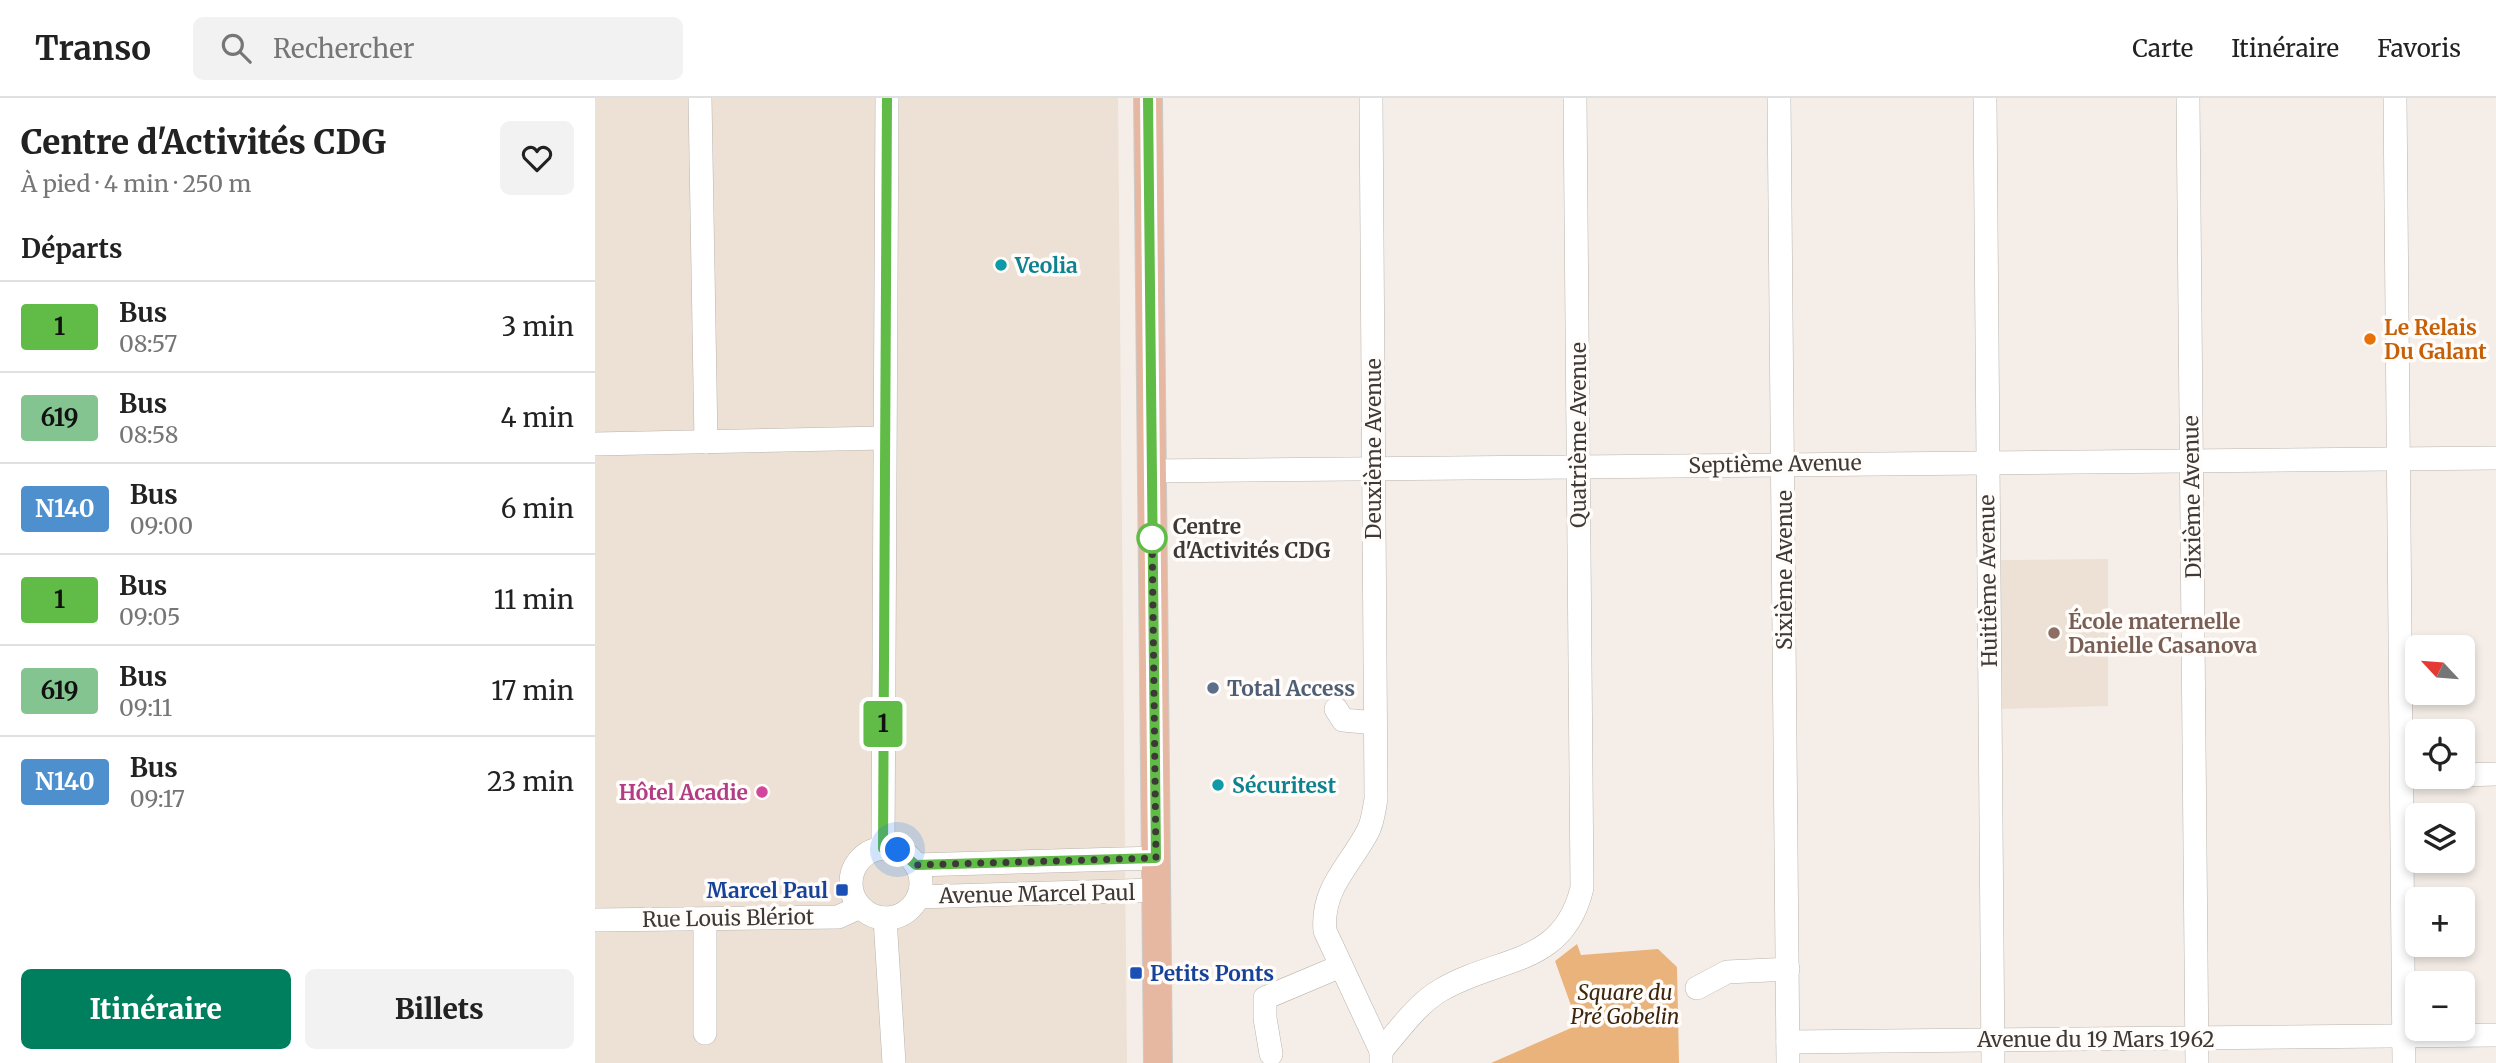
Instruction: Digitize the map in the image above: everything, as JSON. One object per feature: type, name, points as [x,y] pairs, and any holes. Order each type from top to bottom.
[{"type":"main road","points":[[1148,98],[1158,1063]]},
{"type":"street","points":[[700,98],[706,442]]},
{"type":"street","points":[[887,98],[883,848],[863,856],[853,870],[851,887],[860,907],[871,915],[884,918],[894,1063]]},
{"type":"street","name":"Deuxième Avenue","points":[[1370,98],[1376,799],[1369,830],[1333,884],[1326,900],[1325,931],[1381,1057]]},
{"type":"street","name":"Quatrième Avenue","points":[[1381,1057],[1416,1011],[1441,990],[1534,951],[1556,938],[1576,914],[1582,888],[1576,98]]},
{"type":"street","name":"Sixième Avenue","points":[[1779,98],[1788,1052]]},
{"type":"street","name":"Huitième Avenue","points":[[1985,98],[1993,1063]]},
{"type":"street","name":"Dixième Avenue","points":[[2188,98],[2197,1063]]},
{"type":"street","points":[[2395,98],[2398,459],[2407,719]]},
{"type":"street","points":[[595,444],[884,438]]},
{"type":"street","name":"Septième Avenue","points":[[1151,471],[2496,457]]},
{"type":"street","points":[[1336,709],[1343,720],[1375,723]]},
{"type":"street","points":[[2475,775],[2496,774]]},
{"type":"street","points":[[2404,1063],[2409,789]]},
{"type":"street","name":"Avenue Marcel Paul","points":[[883,848],[898,850],[916,865],[920,879],[918,897],[904,913],[884,918]]},
{"type":"street","name":"Avenue Marcel Paul","points":[[916,865],[1156,858]]},
{"type":"street","name":"Avenue Marcel Paul","points":[[918,897],[1156,891]]},
{"type":"street","name":"Rue Louis Blériot","points":[[595,920],[838,917],[860,907]]},
{"type":"street","points":[[705,919],[705,1033]]},
{"type":"street","points":[[1271,1054],[1265,1018],[1265,998],[1341,966]]},
{"type":"street","points":[[1697,988],[1727,972],[1788,969]]},
{"type":"street","name":"Avenue du 19 Mars 1962","points":[[1788,1052],[1992,1040],[2496,1035]]},
{"type":"shaded area","points":[[595,98],[1118,98],[1127,1063],[595,1063]]},
{"type":"shaded area","name":"École maternelle Danielle Casanova","points":[[2108,559],[2108,706],[2001,709],[2000,560]]},
{"type":"green space","name":"Square du Pré Gobelin","points":[[1577,944],[1581,955],[1658,949],[1677,967],[1679,1063],[1491,1063],[1578,1025],[1555,961]]},
{"type":"bus line","name":"1","points":[[887,98],[883,848],[898,850],[916,865],[1156,858],[1148,98]]},
{"type":"place","name":"Veolia","points":[[1001,265]]},
{"type":"place","name":"Le Relais Du Galant","points":[[2370,339]]},
{"type":"place","name":"Centre d'Activités CDG","points":[[1152,538]]},
{"type":"place","name":"École maternelle Danielle Casanova","points":[[2054,633]]},
{"type":"place","name":"Total Access","points":[[1213,688]]},
{"type":"place","name":"Sécuritest","points":[[1218,785]]},
{"type":"place","name":"Hôtel Acadie","points":[[762,792]]},
{"type":"place","name":"Marcel Paul","points":[[842,890]]},
{"type":"place","name":"Petits Ponts","points":[[1136,973]]},
{"type":"route","points":[[898,850],[916,865],[1156,858],[1152,529],[1152,538]]}]
